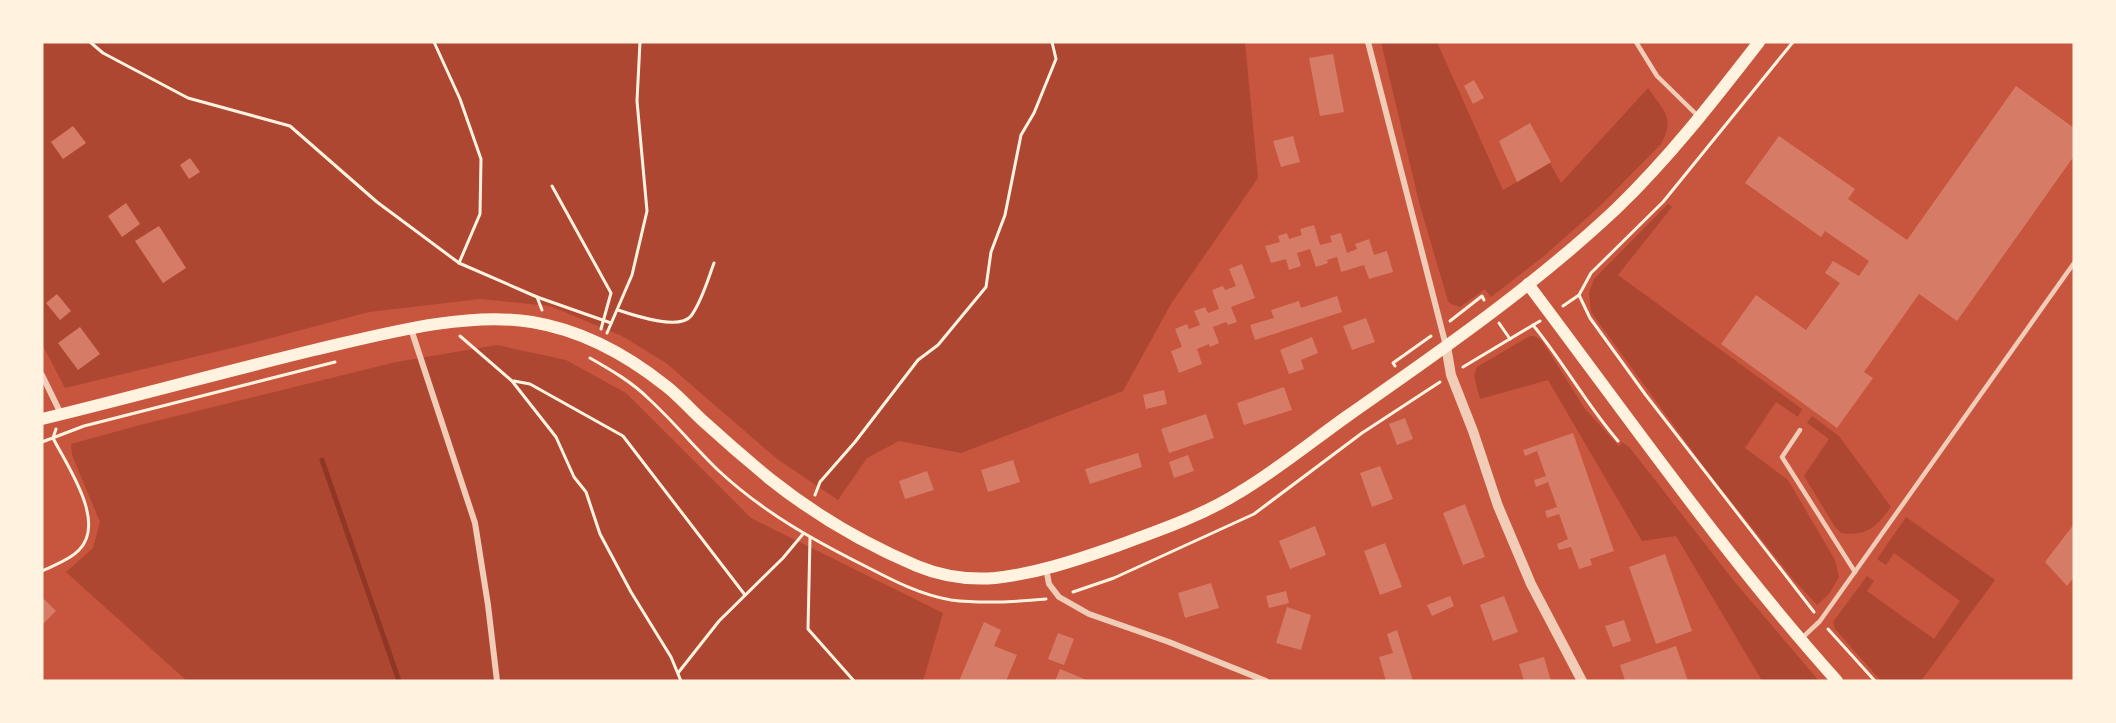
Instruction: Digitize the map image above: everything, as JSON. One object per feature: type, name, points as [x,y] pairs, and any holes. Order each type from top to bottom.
[{"type":"main road","points":[[42,419],[234,369],[411,329],[495,320],[527,321],[564,329],[600,343],[666,385],[744,457],[819,514],[921,568],[950,576],[997,578],[1046,568],[1164,530],[1240,492],[1446,346],[1528,284],[1615,210],[1671,152],[1759,42]]},
{"type":"main road","points":[[1528,284],[1710,527],[1800,640],[1837,681]]},
{"type":"street","points":[[1368,42],[1446,346],[1450,375],[1473,431],[1498,506],[1531,584],[1582,681]]},
{"type":"street","points":[[411,329],[475,523],[497,681]]},
{"type":"street","points":[[42,375],[61,414]]},
{"type":"street","points":[[1046,568],[1049,584],[1059,597],[1089,614],[1169,642],[1266,681]]},
{"type":"lane","points":[[1636,42],[1657,76],[1700,118]]},
{"type":"lane","points":[[1800,640],[1820,621],[2074,262]]},
{"type":"lane","points":[[1800,430],[1782,457],[1855,572]]},
{"type":"path","points":[[90,42],[103,53],[188,98],[290,126],[377,202],[459,263],[537,297],[612,323]]},
{"type":"path","points":[[434,42],[460,99],[481,159],[480,214],[459,263]]},
{"type":"path","points":[[588,357],[612,323],[632,275],[647,211],[637,101],[640,42]]},
{"type":"path","points":[[819,514],[815,499],[816,489],[820,482],[855,442],[918,360],[938,345],[986,287],[991,252],[1005,215],[1021,135],[1034,113],[1056,59],[1052,42]]},
{"type":"path","points":[[1059,597],[1114,578],[1254,514],[1362,433],[1579,295],[1591,273],[1663,202],[1793,42]]},
{"type":"path","points":[[552,186],[611,293],[601,328],[600,343]]},
{"type":"path","points":[[618,309],[660,321],[681,322],[690,317],[714,263]]},
{"type":"path","points":[[1579,295],[1590,318],[1645,394],[1820,621],[1875,681]]},
{"type":"path","points":[[537,297],[549,326]]},
{"type":"path","points":[[1533,325],[1553,350],[1594,414],[1618,441]]},
{"type":"path","points":[[471,336],[460,336],[512,381],[556,437],[574,477],[586,492],[600,534],[681,681]]},
{"type":"path","points":[[42,442],[84,426],[336,362]]},
{"type":"path","points":[[512,381],[530,384],[623,436],[745,595]]},
{"type":"path","points":[[42,571],[80,550],[90,530],[90,518],[84,501],[53,438]]},
{"type":"path","points":[[678,673],[719,621],[803,534]]},
{"type":"path","points":[[810,538],[808,629],[854,681]]},
{"type":"shaded area","points":[[42,42],[1245,42],[1258,178],[1171,304],[1123,391],[961,453],[899,441],[867,458],[838,500],[777,459],[666,363],[622,336],[550,306],[480,299],[369,312],[65,388],[42,344]]},
{"type":"shaded area","points":[[1381,42],[1437,42],[1503,190],[1550,163],[1561,183],[1648,88],[1666,115],[1665,135],[1661,144],[1599,207],[1544,256],[1491,297],[1485,289],[1460,307],[1448,301],[1420,206]]},
{"type":"shaded area","points":[[1668,204],[1672,207],[1618,275],[1802,409],[1798,417],[1776,402],[1745,448],[1788,480],[1835,560],[1839,577],[1829,594],[1817,605],[1793,579],[1704,467],[1591,312],[1589,293],[1594,279]]},
{"type":"shaded area","points":[[1530,336],[1535,336],[1542,341],[1585,409],[1619,446],[1622,442],[1630,448],[1734,581],[1819,681],[1762,681],[1676,536],[1642,541],[1548,380],[1480,399],[1474,376],[1477,367]]},
{"type":"shaded area","points":[[497,345],[566,360],[626,393],[751,518],[943,613],[923,681],[187,681],[66,572],[93,548],[100,522],[72,455],[71,444],[396,362]]},
{"type":"shaded area","points":[[1812,416],[1839,436],[1891,507],[1876,525],[1865,532],[1841,533],[1804,476],[1829,439],[1807,423]]},
{"type":"shaded area","points":[[1906,517],[1995,580],[1921,681],[1881,681],[1835,629],[1833,622],[1867,576],[1874,581],[1867,591],[1934,639],[1960,601],[1894,553],[1886,565],[1877,559]]},
{"type":"building","points":[[1333,54],[1344,112],[1320,116],[1309,58]]},
{"type":"building","points":[[1474,80],[1484,98],[1473,104],[1464,86]]},
{"type":"building","points":[[2016,86],[2074,128],[2074,156],[1957,321],[1919,294],[1864,372],[1873,378],[1837,428],[1721,344],[1756,295],[1806,330],[1840,283],[1825,273],[1833,261],[1859,276],[1869,261],[1825,231],[1821,237],[1745,183],[1779,136],[1855,189],[1848,199],[1907,240]]},
{"type":"building","points":[[1530,123],[1551,162],[1517,182],[1499,141]]},
{"type":"building","points":[[73,126],[86,143],[63,159],[51,142]]},
{"type":"building","points":[[1293,136],[1300,162],[1281,167],[1273,141]]},
{"type":"building","points":[[190,158],[200,172],[189,179],[180,165]]},
{"type":"building","points":[[126,203],[140,224],[122,237],[108,216]]},
{"type":"building","points":[[1314,225],[1320,245],[1332,242],[1330,236],[1341,233],[1347,253],[1357,249],[1355,244],[1369,239],[1374,255],[1387,251],[1393,272],[1369,279],[1364,265],[1341,272],[1337,257],[1316,267],[1310,249],[1297,253],[1301,266],[1289,270],[1286,259],[1271,263],[1265,246],[1280,242],[1278,236],[1287,233],[1289,239],[1302,235],[1300,229]]},
{"type":"building","points":[[159,226],[186,268],[163,283],[135,241]]},
{"type":"building","points":[[1242,264],[1255,298],[1231,307],[1237,322],[1228,325],[1226,322],[1213,327],[1219,343],[1197,349],[1202,364],[1179,373],[1171,351],[1182,347],[1175,329],[1187,324],[1189,329],[1200,325],[1194,311],[1205,307],[1208,313],[1219,309],[1212,290],[1223,286],[1225,290],[1236,286],[1229,269]]},
{"type":"building","points":[[57,294],[71,311],[60,320],[46,303]]},
{"type":"building","points":[[1337,296],[1342,312],[1255,340],[1250,325],[1274,318],[1271,310],[1299,301],[1301,308]]},
{"type":"building","points":[[1366,318],[1375,342],[1352,350],[1343,326]]},
{"type":"building","points":[[80,327],[100,354],[78,370],[58,343]]},
{"type":"building","points":[[1312,337],[1318,353],[1301,360],[1304,369],[1289,374],[1280,350]]},
{"type":"building","points":[[1284,387],[1292,410],[1244,425],[1237,403]]},
{"type":"building","points":[[1164,390],[1167,404],[1146,409],[1143,395]]},
{"type":"building","points":[[1206,414],[1214,438],[1169,453],[1161,429]]},
{"type":"building","points":[[1405,418],[1413,439],[1397,445],[1389,424]]},
{"type":"building","points":[[1573,433],[1614,551],[1590,559],[1592,565],[1579,569],[1571,547],[1559,550],[1557,544],[1568,539],[1559,514],[1547,518],[1545,511],[1557,507],[1548,482],[1536,487],[1534,480],[1546,476],[1537,451],[1525,456],[1523,450]]},
{"type":"building","points":[[1138,453],[1142,467],[1090,484],[1085,469]]},
{"type":"building","points":[[1188,455],[1194,471],[1174,478],[1169,462]]},
{"type":"building","points":[[1013,460],[1020,482],[988,492],[981,470]]},
{"type":"building","points":[[1380,466],[1393,499],[1372,507],[1360,473]]},
{"type":"building","points":[[927,471],[934,490],[905,499],[899,481]]},
{"type":"building","points":[[1465,504],[1485,557],[1463,565],[1443,513]]},
{"type":"building","points":[[2074,524],[2074,577],[2067,586],[2045,562]]},
{"type":"building","points":[[1315,526],[1326,555],[1290,569],[1279,541]]},
{"type":"building","points":[[1385,543],[1402,587],[1380,595],[1364,551]]},
{"type":"building","points":[[1665,554],[1692,631],[1656,644],[1629,567]]},
{"type":"building","points":[[1211,583],[1219,608],[1185,618],[1178,593]]},
{"type":"building","points":[[1286,591],[1289,603],[1269,608],[1266,596]]},
{"type":"building","points":[[1450,596],[1454,606],[1432,616],[1427,605]]},
{"type":"building","points":[[1504,596],[1518,632],[1493,641],[1480,605]]},
{"type":"building","points":[[44,599],[56,611],[42,625],[42,601]]},
{"type":"building","points":[[1287,607],[1311,615],[1301,650],[1276,643]]},
{"type":"building","points":[[1624,620],[1631,641],[1613,647],[1605,626]]},
{"type":"building","points":[[984,622],[1001,630],[994,646],[1017,655],[1006,681],[959,681]]},
{"type":"building","points":[[1397,630],[1413,681],[1386,681],[1379,657],[1393,653],[1387,634]]},
{"type":"building","points":[[1058,633],[1074,639],[1064,665],[1048,659]]},
{"type":"building","points":[[1676,646],[1688,681],[1625,681],[1620,665]]},
{"type":"building","points":[[1544,657],[1551,681],[1524,681],[1519,664]]},
{"type":"building","points":[[1060,669],[1089,681],[1055,681]]},
{"type":"waterway","points":[[322,460],[399,681]]}]
